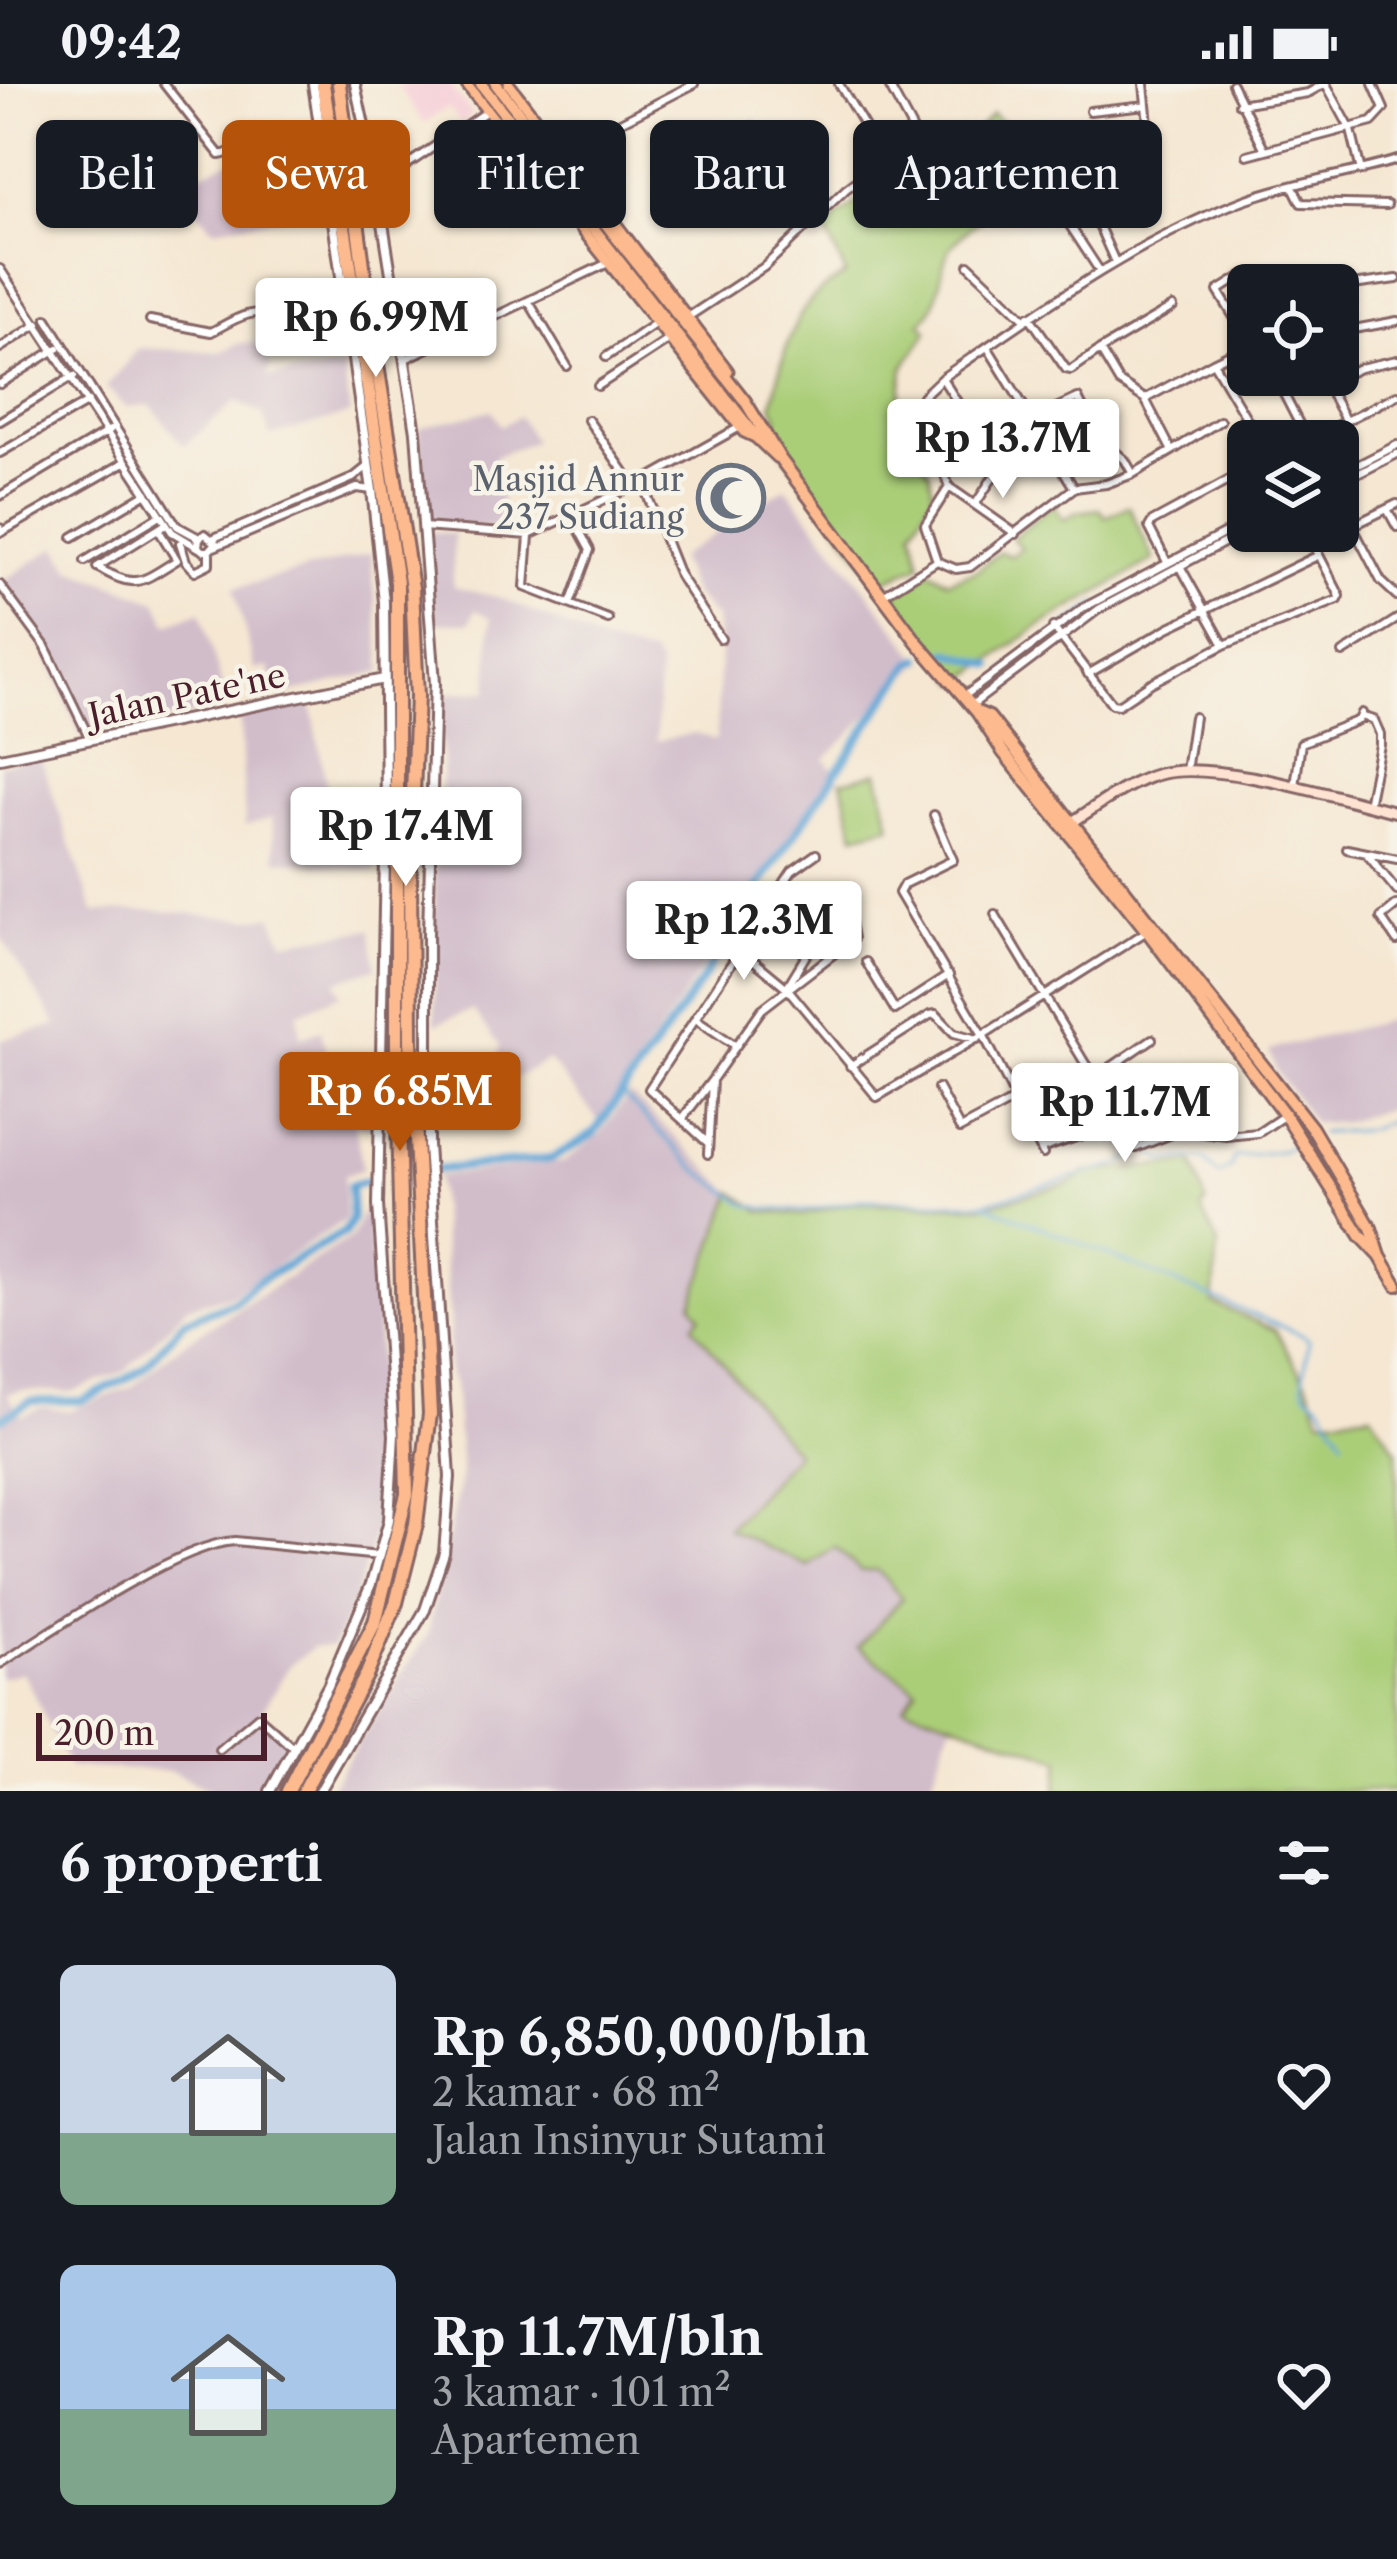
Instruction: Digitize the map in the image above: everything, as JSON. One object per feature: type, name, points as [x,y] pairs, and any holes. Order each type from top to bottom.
[{"type":"highway","points":[[288,1791],[375,1622],[407,1494],[397,1077],[398,583],[323,84]]},
{"type":"highway","points":[[304,1791],[367,1674],[396,1603],[416,1524],[430,1414],[411,1041],[410,867],[417,696],[412,589],[339,84]]},
{"type":"highway","points":[[481,84],[888,592],[1003,752],[1069,825],[1312,1128],[1371,1228],[1397,1285]]},
{"type":"highway","points":[[496,84],[761,435]]},
{"type":"highway","points":[[1069,825],[1285,1115],[1361,1236],[1380,1256]]},
{"type":"main road","points":[[466,84],[740,427],[761,435],[763,418],[620,228]]},
{"type":"main road","points":[[509,84],[537,120]]},
{"type":"main road","points":[[1069,825],[1139,782],[1163,773],[1186,772],[1295,786],[1397,812]]},
{"type":"street","points":[[164,84],[222,154]]},
{"type":"street","points":[[313,84],[318,120]]},
{"type":"street","points":[[355,84],[363,120]]},
{"type":"street","points":[[624,120],[694,84]]},
{"type":"street","points":[[839,84],[862,120]]},
{"type":"street","points":[[888,84],[908,120]]},
{"type":"street","points":[[1144,84],[1148,120]]},
{"type":"street","points":[[1232,84],[1265,150]]},
{"type":"street","points":[[1239,104],[1308,93],[1325,84],[1351,130],[1361,170]]},
{"type":"street","points":[[1247,154],[1372,122],[1383,112],[1384,104],[1373,84]]},
{"type":"street","points":[[1090,111],[1147,105]]},
{"type":"street","points":[[410,163],[487,111]]},
{"type":"street","points":[[1016,534],[949,487],[939,458],[911,417],[923,396],[1027,317],[1099,270],[1206,215],[1251,198],[1397,160]]},
{"type":"street","points":[[688,317],[764,267],[853,184]]},
{"type":"street","points":[[1293,187],[1301,203],[1387,205]]},
{"type":"street","points":[[271,1791],[353,1635],[391,1507],[394,1435],[378,1205],[386,809],[384,602],[333,228]]},
{"type":"street","points":[[320,1791],[425,1610],[444,1553],[449,1502],[446,1377],[428,1144],[435,683],[405,360],[384,228]]},
{"type":"street","points":[[1072,228],[1099,270]]},
{"type":"street","points":[[1100,228],[1114,262]]},
{"type":"street","points":[[405,360],[608,263]]},
{"type":"street","points":[[969,266],[1027,317],[1067,370],[1173,307]]},
{"type":"street","points":[[0,269],[42,321],[164,513],[199,542]]},
{"type":"street","points":[[1359,284],[1397,279]]},
{"type":"street","points":[[529,302],[567,366]]},
{"type":"street","points":[[150,320],[212,332],[238,316],[268,313],[278,317],[281,339],[347,332]]},
{"type":"street","points":[[1359,328],[1397,320]]},
{"type":"street","points":[[0,348],[42,321]]},
{"type":"street","points":[[606,357],[656,323]]},
{"type":"street","points":[[598,386],[670,339]]},
{"type":"street","points":[[988,346],[1074,488]]},
{"type":"street","points":[[0,383],[59,348]]},
{"type":"street","points":[[1100,350],[1119,382],[1144,400],[1172,451]]},
{"type":"street","points":[[1144,400],[1227,354]]},
{"type":"street","points":[[1359,368],[1397,360]]},
{"type":"street","points":[[1213,362],[1248,420]]},
{"type":"street","points":[[0,421],[76,375]]},
{"type":"street","points":[[942,378],[1000,469]]},
{"type":"street","points":[[1332,396],[1345,420],[1397,395]]},
{"type":"street","points":[[0,453],[92,399]]},
{"type":"street","points":[[975,505],[1030,420],[1040,412],[1082,399],[1097,436],[1125,460],[1133,474]]},
{"type":"street","points":[[589,421],[638,484],[679,575],[721,639]]},
{"type":"street","points":[[949,487],[926,525],[937,560],[956,569],[969,568],[1074,488],[1133,474],[1220,422]]},
{"type":"street","points":[[423,527],[529,535],[638,484],[740,427]]},
{"type":"street","points":[[0,496],[111,429]]},
{"type":"street","points":[[1359,469],[1397,450]]},
{"type":"street","points":[[0,528],[2,532],[130,459]]},
{"type":"street","points":[[212,546],[353,478],[368,466]]},
{"type":"street","points":[[353,478],[357,488]]},
{"type":"street","points":[[1167,562],[1150,523],[1227,481]]},
{"type":"street","points":[[177,538],[212,546],[357,488],[372,490]]},
{"type":"street","points":[[73,537],[150,491]]},
{"type":"street","points":[[1359,522],[1397,504]]},
{"type":"street","points":[[1388,508],[1397,527]]},
{"type":"street","points":[[164,513],[195,571],[209,564],[212,546],[205,534],[199,542]]},
{"type":"street","points":[[86,561],[164,513]]},
{"type":"street","points":[[570,604],[590,550],[572,517]]},
{"type":"street","points":[[158,529],[176,560],[158,572],[140,583],[124,583],[97,567],[166,524]]},
{"type":"street","points":[[529,535],[524,586],[608,619]]},
{"type":"street","points":[[970,705],[1053,626],[1167,562],[1227,535]]},
{"type":"street","points":[[970,705],[1099,609],[1227,538]]},
{"type":"street","points":[[1359,539],[1381,580],[1397,596]]},
{"type":"street","points":[[1053,626],[1116,706],[1224,645],[1338,600],[1317,552]]},
{"type":"street","points":[[1088,674],[1202,611],[1319,555]]},
{"type":"street","points":[[888,592],[937,560]]},
{"type":"street","points":[[1180,566],[1224,645]]},
{"type":"street","points":[[0,585],[45,646],[90,740]]},
{"type":"street","points":[[1342,653],[1397,619]]},
{"type":"street","name":"Jalan Pate'ne","points":[[0,758],[384,679]]},
{"type":"street","points":[[1295,786],[1300,744],[1362,715],[1374,720],[1380,734],[1368,805]]},
{"type":"street","points":[[1186,772],[1195,717]]},
{"type":"street","points":[[934,814],[953,860],[904,884],[899,893],[950,975],[1042,1151],[1120,1122]]},
{"type":"street","points":[[1347,849],[1397,859]]},
{"type":"street","points":[[1366,853],[1397,891]]},
{"type":"street","points":[[708,1143],[649,1089],[793,871],[816,854]]},
{"type":"street","points":[[682,1119],[762,1009],[853,939],[845,891],[787,988]]},
{"type":"street","points":[[1397,904],[1381,920],[1397,941]]},
{"type":"street","points":[[995,914],[1138,1148],[1182,1130],[1255,1134],[1285,1115]]},
{"type":"street","points":[[741,950],[787,988],[873,1095],[881,1098],[1147,931]]},
{"type":"street","points":[[866,962],[895,1010],[950,975]]},
{"type":"street","points":[[850,1066],[930,1015],[941,1018],[954,1034],[981,1037]]},
{"type":"street","points":[[696,1019],[736,1046]]},
{"type":"street","points":[[1094,1078],[1152,1039]]},
{"type":"street","points":[[938,1088],[960,1129],[1088,1066]]},
{"type":"street","points":[[1113,1109],[1164,1079]]},
{"type":"street","points":[[707,1154],[712,1080]]},
{"type":"street","points":[[0,1664],[118,1591],[211,1543],[235,1541],[379,1556]]},
{"type":"street","points":[[219,1749],[258,1716],[295,1748]]},
{"type":"shaded area","points":[[396,84],[454,84],[451,88],[472,114],[459,120],[448,107],[424,123]]},
{"type":"shaded area","points":[[222,164],[222,227],[213,228],[198,212],[198,175]]},
{"type":"shaded area","points":[[240,343],[273,344],[268,377],[343,367],[350,414],[270,436],[263,414],[236,401],[184,446],[150,405],[126,407],[106,387],[139,348],[220,352]]},
{"type":"shaded area","points":[[492,410],[501,426],[519,416],[534,441],[494,457],[503,511],[495,528],[428,523],[419,428]]},
{"type":"shaded area","points":[[786,487],[922,662],[825,759],[835,771],[599,1121],[548,1060],[508,1082],[497,1059],[500,1046],[473,1010],[435,1024],[435,854],[443,764],[439,694],[488,691],[491,618],[475,610],[470,623],[436,623],[427,531],[454,534],[453,587],[501,598],[601,642],[653,656],[659,665],[656,741],[695,733],[716,740],[720,650],[716,618],[693,594],[678,558]]},
{"type":"shaded area","points":[[57,546],[71,569],[157,601],[168,624],[201,611],[227,703],[188,716],[81,736],[47,654],[0,583]]},
{"type":"shaded area","points":[[371,553],[382,671],[279,696],[268,667],[255,670],[234,588]]},
{"type":"shaded area","points":[[311,702],[329,799],[377,791],[375,871],[276,859],[272,818],[245,826],[240,716]]},
{"type":"shaded area","points":[[40,757],[94,912],[272,916],[284,942],[371,929],[376,968],[336,981],[341,994],[298,1013],[301,1037],[321,1030],[340,1103],[368,1101],[372,1127],[355,1123],[363,1169],[344,1176],[346,1219],[232,1294],[188,1306],[125,1371],[72,1392],[7,1394],[22,1416],[42,1407],[69,1411],[132,1387],[182,1344],[352,1237],[366,1205],[377,1308],[382,1492],[378,1524],[333,1647],[313,1647],[290,1665],[261,1712],[289,1740],[255,1791],[215,1791],[170,1771],[69,1767],[23,1672],[0,1678],[0,1040],[57,1025],[0,936],[0,765]]},
{"type":"shaded area","points":[[1397,1018],[1397,1106],[1342,1123],[1314,1123],[1277,1072],[1269,1050]]},
{"type":"shaded area","points":[[630,1094],[733,1192],[692,1303],[702,1315],[694,1326],[797,1453],[835,1547],[861,1571],[877,1570],[902,1598],[918,1689],[905,1706],[952,1722],[931,1784],[922,1791],[328,1791],[428,1634],[461,1473],[454,1384],[448,1371],[450,1325],[437,1176],[564,1162],[600,1134]]},
{"type":"green space","points":[[853,206],[853,228],[971,228],[948,252],[936,297],[921,323],[928,331],[904,367],[898,423],[930,473],[933,494],[913,530],[921,564],[880,583],[766,429],[778,418],[772,405],[791,334],[805,308],[846,274],[826,232],[829,223]]},
{"type":"green space","points":[[1054,504],[1063,520],[1077,512],[1100,509],[1106,517],[1129,506],[1154,560],[1041,625],[959,683],[894,595],[930,571],[948,581],[977,570],[1000,552],[1011,556],[1021,548],[1012,538]]},
{"type":"green space","points":[[878,772],[891,826],[855,835],[842,781]]},
{"type":"green space","points":[[1193,1163],[1206,1203],[1201,1209],[1218,1244],[1213,1303],[1275,1330],[1309,1386],[1320,1418],[1372,1413],[1397,1451],[1397,1791],[1057,1791],[1061,1759],[904,1706],[917,1689],[858,1647],[902,1598],[877,1570],[861,1571],[835,1547],[808,1566],[728,1529],[796,1453],[693,1326],[701,1315],[692,1304],[733,1192],[761,1211],[803,1215],[852,1203],[984,1206],[1072,1183],[1086,1172]]},
{"type":"waterway","points":[[1064,630],[1098,607]]},
{"type":"waterway","points":[[1008,672],[1055,636]]},
{"type":"waterway","points":[[948,652],[992,665]]},
{"type":"waterway","points":[[430,1170],[551,1159],[593,1134],[701,982],[740,915],[884,702],[920,659]]},
{"type":"waterway","points":[[622,1094],[696,1169],[747,1205],[803,1211],[861,1200],[983,1203],[1118,1165],[1144,1150],[1164,1160],[1204,1159],[1218,1175],[1231,1167],[1234,1157],[1281,1151],[1296,1144]]},
{"type":"waterway","points":[[1321,1133],[1369,1130],[1397,1117]]},
{"type":"waterway","points":[[0,1419],[31,1401],[82,1401],[145,1367],[184,1321],[235,1301],[255,1283],[345,1232],[352,1219],[350,1186],[368,1181]]},
{"type":"waterway","points":[[985,1204],[1302,1335],[1309,1340],[1306,1392],[1321,1404],[1343,1440]]},
{"type":"place","name":"Masjid Annur 237 Sudiang","points":[[731,498]]}]
